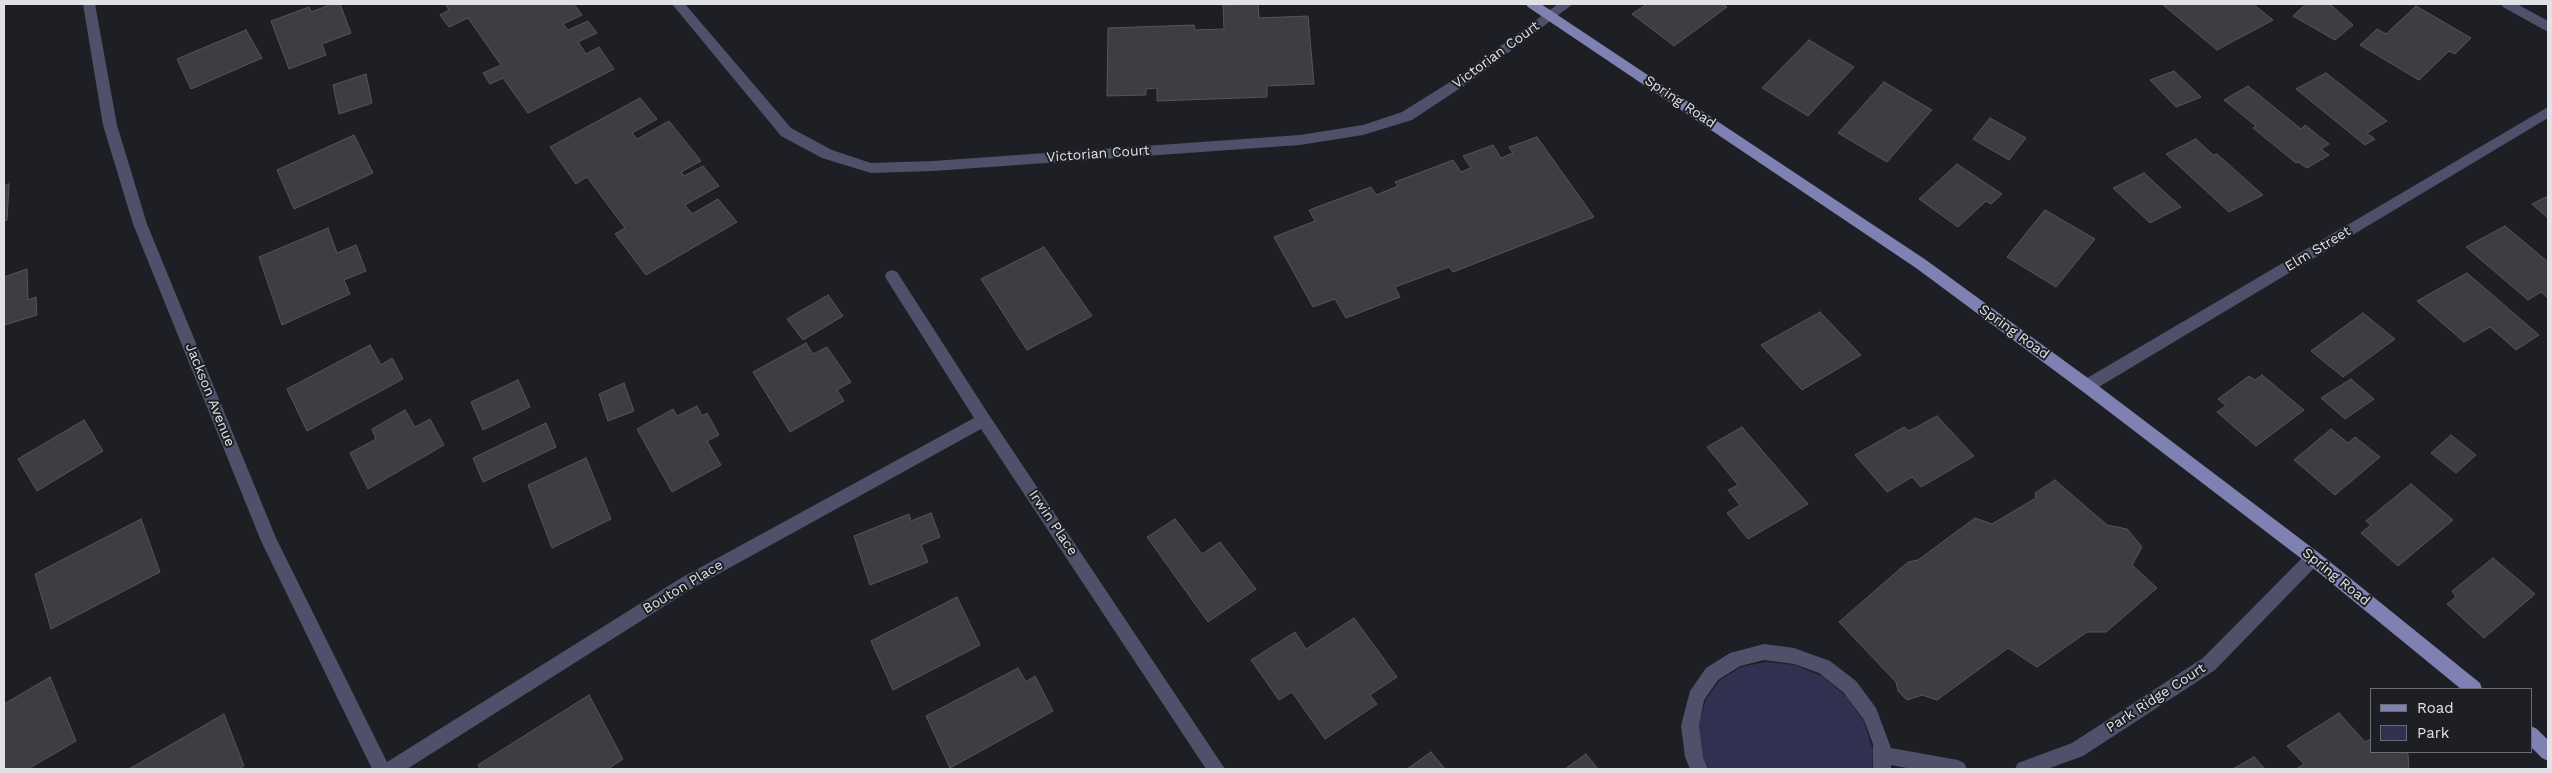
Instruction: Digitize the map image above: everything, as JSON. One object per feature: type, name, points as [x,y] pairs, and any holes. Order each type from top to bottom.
[{"type":"main road","name":"Spring Road","points":[[1532,4],[1920,264],[2087,386],[2313,558],[2473,688]]},
{"type":"main road","points":[[2532,737],[2548,752]]},
{"type":"street","name":"Jackson Avenue","points":[[89,4],[110,125],[140,224],[269,541],[381,769]]},
{"type":"street","name":"Victorian Court","points":[[678,4],[786,132],[827,154],[871,168],[943,165],[1300,140],[1363,130],[1408,116],[1463,80],[1567,4]]},
{"type":"street","points":[[2507,4],[2548,27]]},
{"type":"street","name":"Elm Street","points":[[2087,386],[2548,112]]},
{"type":"street","name":"Irwin Place","points":[[892,276],[984,420],[1216,769]]},
{"type":"street","name":"Bouton Place","points":[[392,769],[687,583],[984,420]]},
{"type":"street","name":"Park Ridge Court","points":[[2024,769],[2077,750],[2209,664],[2313,558]]},
{"type":"street","points":[[1699,769],[1694,757],[1690,726],[1696,697],[1712,674],[1736,659],[1764,652],[1794,656],[1824,668],[1850,687],[1870,714],[1882,744],[1882,762],[1958,769]]},
{"type":"green space","points":[[1766,662],[1795,665],[1823,677],[1847,697],[1864,722],[1873,751],[1872,769],[1709,769],[1701,752],[1699,724],[1706,699],[1720,680],[1741,667]]},
{"type":"building","points":[[332,4],[340,4],[351,33],[322,44],[326,55],[289,69],[271,21],[309,7],[311,12]]},
{"type":"building","points":[[445,4],[574,4],[582,15],[563,24],[568,30],[588,21],[597,33],[578,42],[586,54],[599,47],[614,69],[528,113],[503,78],[490,84],[483,73],[501,65],[468,18],[449,27],[440,15],[449,10]]},
{"type":"building","points":[[1258,4],[1259,18],[1308,16],[1314,84],[1267,86],[1267,97],[1157,101],[1157,88],[1146,89],[1146,95],[1107,96],[1108,28],[1194,25],[1195,30],[1224,29],[1223,5]]},
{"type":"building","points":[[1647,4],[1721,4],[1727,7],[1674,46],[1632,14]]},
{"type":"building","points":[[2162,4],[2253,4],[2273,20],[2217,50]]},
{"type":"building","points":[[2306,4],[2330,4],[2353,25],[2335,40],[2293,16]]},
{"type":"building","points":[[2416,6],[2471,38],[2455,54],[2449,51],[2419,80],[2360,45],[2377,29],[2386,34]]},
{"type":"building","points":[[246,30],[262,58],[191,89],[177,59]]},
{"type":"building","points":[[1809,40],[1854,67],[1808,116],[1762,88]]},
{"type":"building","points":[[2174,71],[2201,97],[2176,107],[2150,80]]},
{"type":"building","points":[[2326,73],[2387,121],[2367,133],[2375,139],[2365,145],[2296,89]]},
{"type":"building","points":[[366,74],[372,103],[339,114],[333,85]]},
{"type":"building","points":[[1884,82],[1932,110],[1887,162],[1838,133]]},
{"type":"building","points":[[2248,86],[2301,129],[2305,125],[2329,144],[2321,149],[2329,155],[2307,168],[2298,162],[2296,163],[2253,128],[2256,126],[2224,100]]},
{"type":"building","points":[[640,98],[657,119],[632,133],[637,139],[669,121],[701,161],[681,172],[684,176],[703,166],[719,186],[685,205],[692,214],[718,199],[737,222],[646,275],[615,234],[625,228],[587,177],[576,184],[550,147]]},
{"type":"building","points":[[1990,118],[2026,138],[2009,160],[1973,139]]},
{"type":"building","points":[[354,135],[373,173],[294,209],[277,170]]},
{"type":"building","points":[[1537,137],[1594,217],[1453,272],[1449,267],[1395,287],[1400,297],[1346,318],[1335,299],[1313,307],[1274,237],[1315,221],[1309,210],[1371,187],[1376,195],[1398,186],[1395,182],[1453,160],[1461,172],[1471,168],[1463,156],[1493,145],[1501,158],[1513,153],[1509,147]]},
{"type":"building","points":[[2196,139],[2213,155],[2217,154],[2263,195],[2229,212],[2166,154]]},
{"type":"building","points":[[1957,164],[2002,194],[1991,204],[1986,201],[1958,227],[1919,199]]},
{"type":"building","points":[[2144,173],[2181,207],[2150,223],[2113,188]]},
{"type":"building","points":[[9,184],[7,220],[4,221],[4,186]]},
{"type":"building","points":[[2548,196],[2548,218],[2532,204]]},
{"type":"building","points":[[2045,210],[2095,239],[2056,287],[2007,257]]},
{"type":"building","points":[[2505,226],[2548,262],[2548,298],[2541,292],[2528,300],[2466,247]]},
{"type":"building","points":[[328,228],[337,253],[356,245],[366,271],[344,280],[350,294],[282,325],[259,257]]},
{"type":"building","points":[[1044,247],[1092,316],[1027,350],[981,279]]},
{"type":"building","points":[[27,269],[28,300],[36,297],[37,315],[4,325],[4,277]]},
{"type":"building","points":[[2467,273],[2539,335],[2516,350],[2490,327],[2464,342],[2417,301]]},
{"type":"building","points":[[828,295],[843,316],[803,340],[787,319]]},
{"type":"building","points":[[1820,312],[1861,355],[1802,390],[1761,345]]},
{"type":"building","points":[[2363,313],[2395,339],[2343,377],[2311,351]]},
{"type":"building","points":[[806,343],[813,354],[827,347],[851,382],[837,390],[844,401],[790,432],[753,372]]},
{"type":"building","points":[[370,345],[381,365],[392,358],[403,379],[307,431],[287,389]]},
{"type":"building","points":[[2262,375],[2304,410],[2256,446],[2217,412],[2226,406],[2218,399],[2249,376],[2255,380]]},
{"type":"building","points":[[2351,379],[2374,399],[2345,419],[2321,398]]},
{"type":"building","points":[[518,380],[530,407],[483,430],[471,402]]},
{"type":"building","points":[[624,383],[634,411],[608,421],[599,394]]},
{"type":"building","points":[[697,406],[702,416],[707,413],[719,435],[707,441],[721,465],[672,492],[637,429],[673,409],[677,416]]},
{"type":"building","points":[[405,410],[415,427],[430,419],[444,445],[368,489],[350,453],[376,439],[372,429]]},
{"type":"building","points":[[1937,416],[1974,456],[1921,487],[1912,477],[1887,492],[1855,455],[1904,427],[1909,431]]},
{"type":"building","points":[[84,420],[103,451],[37,491],[18,459]]},
{"type":"building","points":[[546,423],[556,447],[483,482],[473,458]]},
{"type":"building","points":[[1742,427],[1808,504],[1748,539],[1727,513],[1740,505],[1728,490],[1738,485],[1707,447]]},
{"type":"building","points":[[2331,429],[2348,443],[2355,437],[2380,457],[2335,495],[2294,460]]},
{"type":"building","points":[[2451,435],[2476,455],[2456,473],[2431,453]]},
{"type":"building","points":[[586,458],[611,519],[552,548],[528,485]]},
{"type":"building","points":[[2055,480],[2107,525],[2127,529],[2142,547],[2132,565],[2157,588],[2106,632],[2087,632],[2037,667],[2008,648],[1937,700],[1922,695],[1907,700],[1898,691],[1896,682],[1839,622],[1908,562],[1918,560],[1975,518],[1992,524],[2036,498],[2035,493]]},
{"type":"building","points":[[2411,484],[2453,520],[2398,566],[2361,533],[2371,525],[2366,521]]},
{"type":"building","points":[[931,513],[940,537],[921,545],[928,562],[870,585],[854,536],[909,514],[911,521]]},
{"type":"building","points":[[141,519],[160,572],[51,629],[35,574]]},
{"type":"building","points":[[1175,519],[1202,554],[1220,542],[1256,589],[1208,622],[1147,537]]},
{"type":"building","points":[[2493,558],[2535,594],[2484,638],[2447,604],[2456,597],[2452,591]]},
{"type":"building","points":[[957,597],[980,645],[893,690],[871,641]]},
{"type":"building","points":[[1354,618],[1397,677],[1370,695],[1377,704],[1325,739],[1292,692],[1279,700],[1251,660],[1295,632],[1306,649]]},
{"type":"building","points":[[1018,668],[1026,682],[1035,676],[1053,711],[950,768],[926,716]]},
{"type":"building","points":[[50,677],[76,741],[28,769],[4,769],[4,704]]},
{"type":"building","points":[[589,695],[623,759],[608,769],[480,769],[478,765]]},
{"type":"building","points":[[2339,713],[2365,742],[2370,740],[2370,753],[2406,753],[2409,769],[2296,769],[2304,764],[2287,746]]},
{"type":"building","points":[[224,714],[244,766],[239,769],[129,769]]},
{"type":"building","points":[[1431,752],[1445,769],[1407,769]]},
{"type":"building","points":[[1586,754],[1598,769],[1565,769]]},
{"type":"building","points":[[2254,757],[2265,769],[2233,769]]}]
